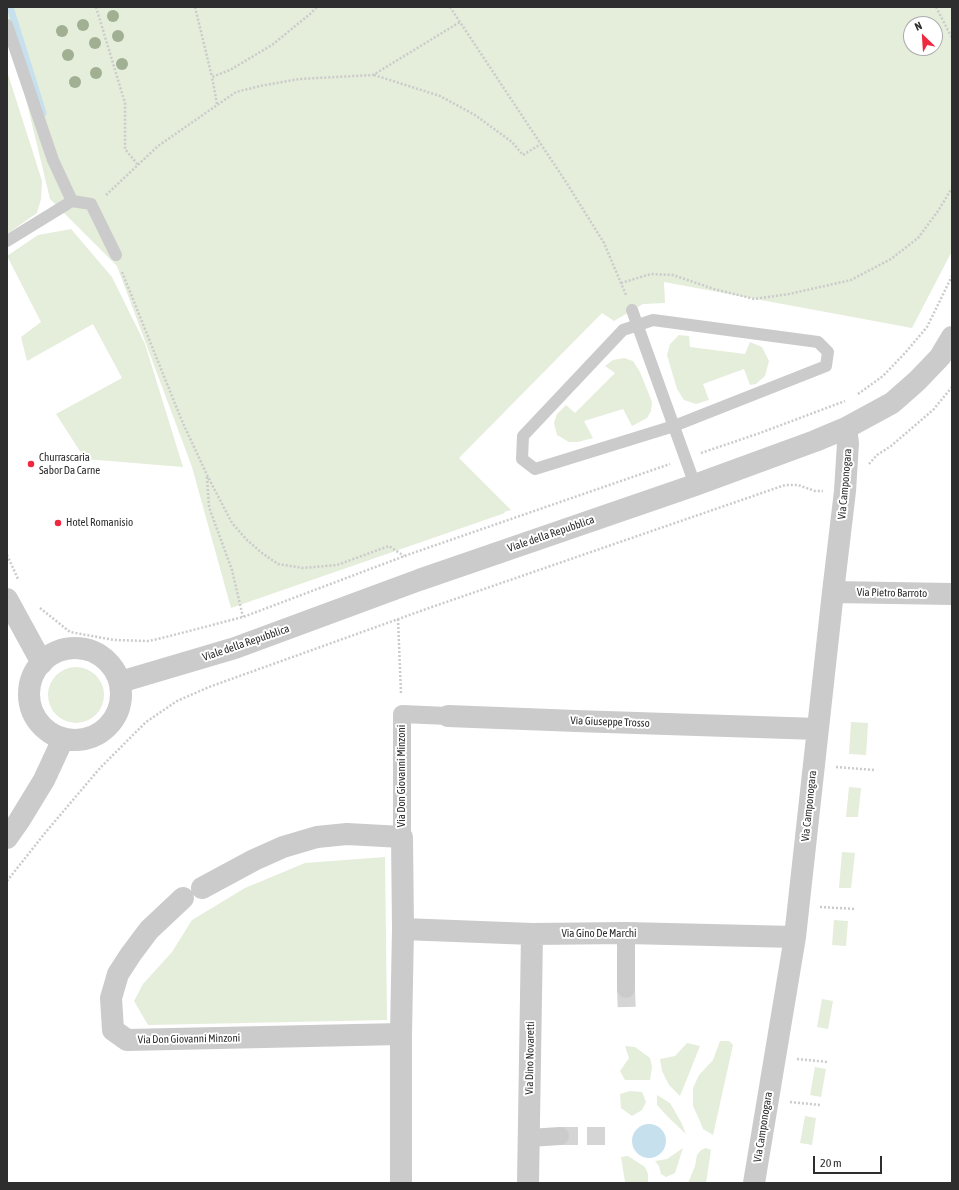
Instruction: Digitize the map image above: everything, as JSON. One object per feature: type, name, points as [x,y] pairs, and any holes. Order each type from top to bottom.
[{"type":"street","name":"Viale della Repubblica","points":[[120,682],[235,648],[419,580],[695,485],[815,441],[846,428],[892,403],[917,381],[940,357],[952,337]]},
{"type":"street","name":"Via Camponogara","points":[[754,1183],[795,937],[845,491],[848,443],[846,428]]},
{"type":"street","points":[[13,591],[42,663]]},
{"type":"street","name":"Via Pietro Barroto","points":[[833,592],[952,594]]},
{"type":"street","points":[[77,648],[96,653],[111,665],[120,682],[121,701],[114,719],[100,733],[83,740],[63,739],[47,730],[34,716],[29,698],[32,679],[42,663],[58,652],[77,648]]},
{"type":"street","name":"Via Giuseppe Trosso","points":[[402,714],[576,722],[818,729]]},
{"type":"street","name":"Via Don Giovanni Minzoni","points":[[401,1183],[403,929],[402,714]]},
{"type":"street","points":[[11,831],[44,780],[63,739]]},
{"type":"street","name":"Via Don Giovanni Minzoni","points":[[202,888],[254,860],[283,847],[317,837],[347,834],[402,837]]},
{"type":"street","name":"Via Don Giovanni Minzoni","points":[[183,898],[149,930],[118,974],[111,998],[113,1030],[127,1040],[401,1034]]},
{"type":"street","name":"Via Gino De Marchi","points":[[403,929],[532,934],[626,933],[795,937]]},
{"type":"street","points":[[626,933],[626,989]]},
{"type":"street","name":"Via Dino Novaretti","points":[[528,1183],[532,934]]},
{"type":"street","points":[[529,1138],[560,1136]]},
{"type":"lane","points":[[7,25],[53,160],[72,201]]},
{"type":"lane","points":[[7,241],[72,201],[91,204],[116,255]]},
{"type":"lane","points":[[632,310],[695,485]]},
{"type":"lane","points":[[653,320],[818,342],[828,352],[826,366],[674,426],[535,469],[522,459],[523,436],[623,330],[653,320]]},
{"type":"path","points":[[96,7],[125,103],[126,149],[138,165]]},
{"type":"path","points":[[195,7],[217,104]]},
{"type":"path","points":[[212,77],[230,70],[272,44],[317,7]]},
{"type":"path","points":[[450,7],[566,182],[604,244],[632,310]]},
{"type":"path","points":[[936,7],[952,38]]},
{"type":"path","points":[[373,75],[460,22]]},
{"type":"path","points":[[91,204],[104,198],[158,146],[236,92],[299,79],[373,75],[440,96],[452,102],[482,120],[512,142],[523,155],[541,144]]},
{"type":"path","points":[[621,283],[651,274],[673,275],[714,289],[754,299],[789,294],[851,280],[891,259],[918,238],[938,211],[952,188]]},
{"type":"path","points":[[116,255],[182,421],[207,475],[232,523],[247,540],[278,564],[303,568],[337,565],[389,546],[404,556]]},
{"type":"path","points":[[853,398],[883,376],[927,327],[952,276]]},
{"type":"path","points":[[867,469],[877,455],[933,410],[952,387]]},
{"type":"path","points":[[36,604],[43,612],[70,632],[114,640],[149,640],[243,617],[404,556],[760,433],[846,400]]},
{"type":"path","points":[[207,475],[209,508],[232,570],[243,617]]},
{"type":"path","points":[[7,881],[100,768],[146,722],[177,701],[209,687],[398,619],[785,485],[798,485],[815,491],[845,491]]},
{"type":"path","points":[[7,555],[13,591]]},
{"type":"path","points":[[398,619],[402,714]]},
{"type":"path","points":[[834,767],[874,770]]},
{"type":"path","points":[[816,907],[856,909]]},
{"type":"path","points":[[792,1058],[828,1062]]},
{"type":"path","points":[[786,1101],[820,1105]]},
{"type":"green space","points":[[7,7],[952,7],[952,251],[912,328],[664,282],[665,303],[643,304],[614,321],[602,313],[459,458],[511,510],[231,608],[192,467],[117,266],[50,199],[7,20]]},
{"type":"green space","points":[[7,71],[42,181],[41,199],[37,213],[7,234]]},
{"type":"green space","points":[[71,229],[112,277],[145,344],[183,467],[85,459],[56,414],[122,378],[93,324],[27,361],[21,337],[41,322],[7,256],[38,235]]},
{"type":"green space","points":[[679,335],[689,336],[690,347],[745,354],[750,342],[762,347],[769,361],[765,376],[756,384],[750,385],[744,369],[703,384],[709,400],[696,404],[684,400],[677,389],[667,355],[670,344]]},
{"type":"green space","points":[[624,358],[633,361],[640,372],[652,402],[651,411],[647,418],[632,426],[623,409],[584,421],[593,438],[578,442],[569,442],[557,435],[554,423],[557,414],[566,405],[575,413],[615,373],[605,366],[613,360]]},
{"type":"green space","points":[[76,667],[87,669],[96,675],[102,684],[104,695],[102,706],[96,715],[87,721],[76,723],[65,721],[56,715],[50,706],[48,695],[50,684],[56,675],[65,669]]},
{"type":"green space","points":[[851,722],[868,723],[866,755],[849,754]]},
{"type":"green space","points":[[849,787],[861,788],[858,817],[846,817]]},
{"type":"green space","points":[[842,852],[855,853],[851,888],[839,888]]},
{"type":"green space","points":[[385,857],[387,1020],[148,1025],[134,1001],[143,984],[172,952],[192,920],[245,888],[305,863]]},
{"type":"green space","points":[[834,920],[848,921],[846,946],[832,945]]},
{"type":"green space","points":[[822,999],[833,1001],[828,1029],[817,1027]]},
{"type":"green space","points":[[720,1041],[729,1041],[733,1045],[713,1135],[703,1129],[693,1106],[693,1088],[699,1075],[713,1060]]},
{"type":"green space","points":[[687,1043],[700,1046],[680,1096],[669,1085],[662,1071],[660,1059],[675,1056]]},
{"type":"green space","points":[[625,1046],[635,1047],[650,1058],[652,1067],[650,1080],[625,1080],[620,1071],[629,1058]]},
{"type":"green space","points":[[815,1067],[826,1069],[821,1097],[810,1095]]},
{"type":"green space","points":[[630,1091],[642,1092],[646,1102],[642,1110],[632,1116],[621,1108],[620,1094]]},
{"type":"green space","points":[[657,1095],[670,1103],[686,1134],[657,1105]]},
{"type":"green space","points":[[805,1116],[816,1118],[812,1145],[800,1143]]},
{"type":"green space","points":[[683,1148],[675,1173],[666,1177],[661,1174],[659,1166],[655,1161],[667,1159]]},
{"type":"green space","points":[[706,1148],[711,1150],[706,1183],[688,1183],[695,1166],[697,1155],[701,1150]]},
{"type":"green space","points":[[628,1156],[645,1167],[648,1174],[648,1183],[625,1182],[621,1157]]},
{"type":"water","points":[[646,1124],[652,1124],[656,1125],[663,1131],[666,1141],[665,1148],[659,1155],[652,1158],[646,1158],[642,1157],[635,1151],[632,1144],[632,1138],[633,1134],[639,1127]]},
{"type":"waterway","points":[[10,7],[43,113]]},
{"type":"tunnel","points":[[626,989],[627,1015]]},
{"type":"tunnel","points":[[560,1136],[611,1136]]},
{"type":"place","name":"Churrascaria Sabor Da Carne","points":[[31,464]]},
{"type":"place","name":"Hotel Romanisio","points":[[58,523]]}]
